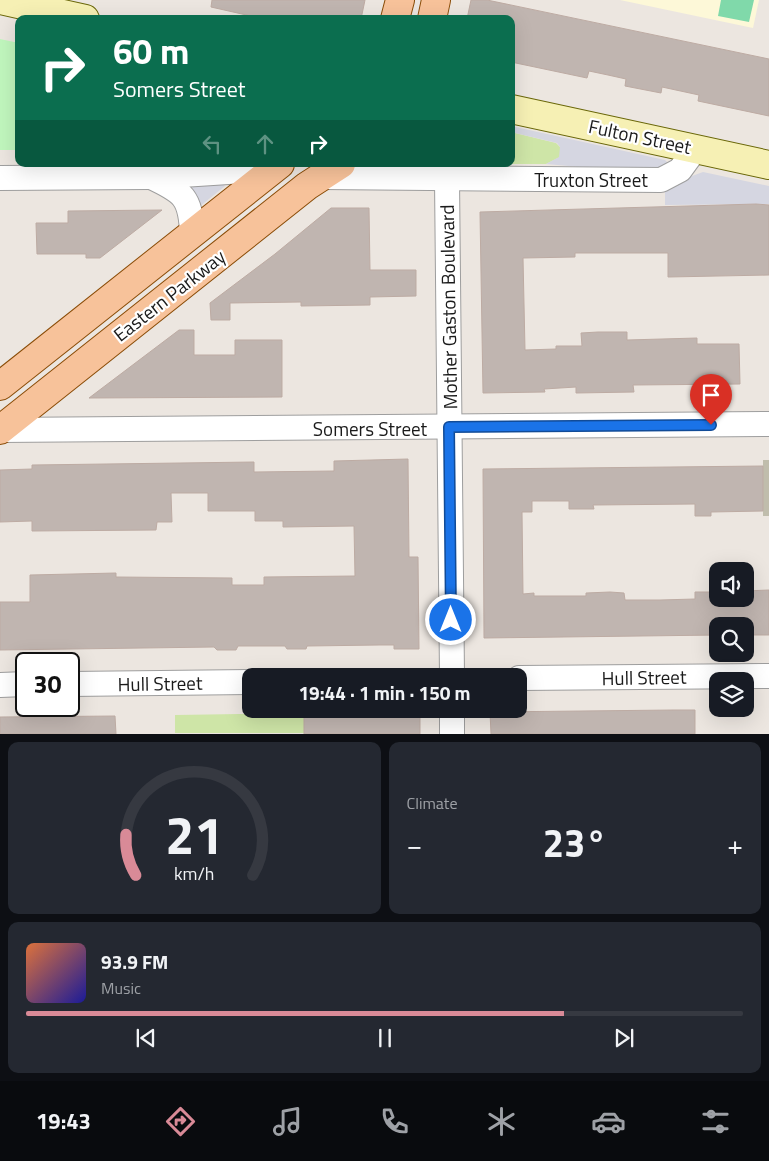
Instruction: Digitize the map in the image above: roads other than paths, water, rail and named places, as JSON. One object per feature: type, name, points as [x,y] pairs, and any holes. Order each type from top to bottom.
[{"type":"main road","points":[[1,0],[67,15]]},
{"type":"main road","points":[[396,15],[400,0]]},
{"type":"main road","points":[[433,15],[436,0]]},
{"type":"main road","name":"Fulton Street","points":[[515,110],[769,165]]},
{"type":"main road","name":"Eastern Parkway","points":[[0,386],[276,167]]},
{"type":"main road","name":"Eastern Parkway","points":[[0,430],[307,186],[332,170]]},
{"type":"street","name":"Truxton Street","points":[[332,170],[447,179],[661,180],[680,170],[696,148]]},
{"type":"street","points":[[0,178],[151,177],[266,167]]},
{"type":"street","points":[[151,177],[179,192],[189,206],[192,234]]},
{"type":"street","name":"Mother Gaston Boulevard","points":[[447,179],[452,668]]},
{"type":"street","name":"Somers Street","points":[[0,430],[769,424]]},
{"type":"street","name":"Hull Street","points":[[527,678],[769,676]]},
{"type":"street","name":"Hull Street","points":[[80,684],[242,682]]},
{"type":"street","points":[[0,685],[15,684]]},
{"type":"street","points":[[452,718],[452,734]]}]
